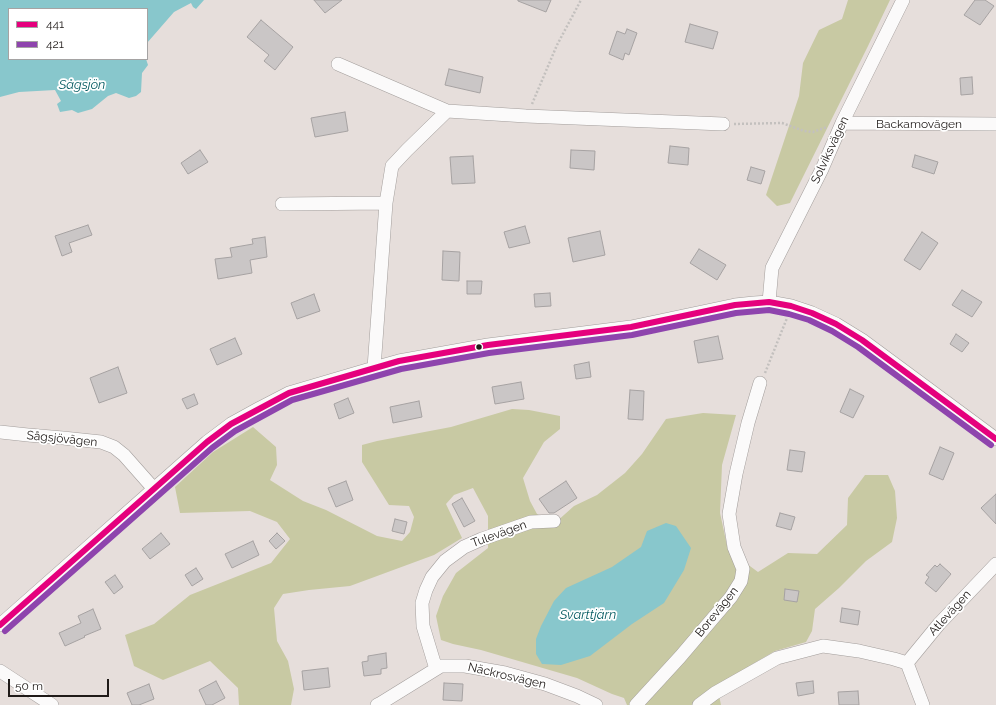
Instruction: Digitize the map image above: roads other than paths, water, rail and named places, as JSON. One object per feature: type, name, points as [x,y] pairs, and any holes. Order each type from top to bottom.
[{"type":"street","name":"Solviksvägen","points":[[769,302],[772,268],[822,169],[842,123],[903,0]]},
{"type":"street","points":[[338,64],[447,111],[526,116],[723,124]]},
{"type":"street","points":[[374,368],[386,202],[392,166],[447,111]]},
{"type":"street","name":"Backamovägen","points":[[842,123],[996,124]]},
{"type":"street","points":[[282,204],[386,202]]},
{"type":"street","points":[[0,624],[207,442],[231,424],[289,393],[398,361],[488,345],[631,326],[735,305],[769,302],[791,306],[836,324],[862,340],[996,439]]},
{"type":"street","name":"Borevägen","points":[[636,705],[680,657],[731,597],[741,581],[743,569],[734,547],[729,514],[741,452],[760,383]]},
{"type":"street","name":"Sågsjövägen","points":[[0,432],[28,436],[101,442],[114,447],[124,455],[154,489]]},
{"type":"street","name":"Tulevägen","points":[[436,669],[423,626],[422,603],[432,576],[445,561],[464,547],[482,538],[532,522],[554,521]]},
{"type":"street","name":"Atlevägen","points":[[907,663],[939,624],[996,564]]},
{"type":"street","points":[[699,705],[715,693],[777,658],[823,646],[859,651],[907,663],[923,705]]},
{"type":"street","name":"Näckrosvägen","points":[[377,705],[381,704],[441,666],[465,666],[505,673],[545,684],[596,705]]},
{"type":"street","points":[[0,671],[52,705]]},
{"type":"water","name":"Sågsjön","points":[[0,0],[204,0],[196,9],[191,3],[174,12],[148,42],[148,8],[8,8],[8,60],[146,60],[148,65],[142,73],[141,92],[136,96],[129,98],[116,93],[108,96],[92,109],[78,113],[72,110],[60,112],[57,104],[61,101],[55,90],[19,92],[0,97]]},
{"type":"water","name":"Svarttjärn","points":[[666,523],[676,526],[691,548],[684,570],[664,603],[632,624],[590,656],[561,665],[542,664],[536,654],[536,639],[554,601],[566,588],[612,567],[641,547],[647,531]]}]
